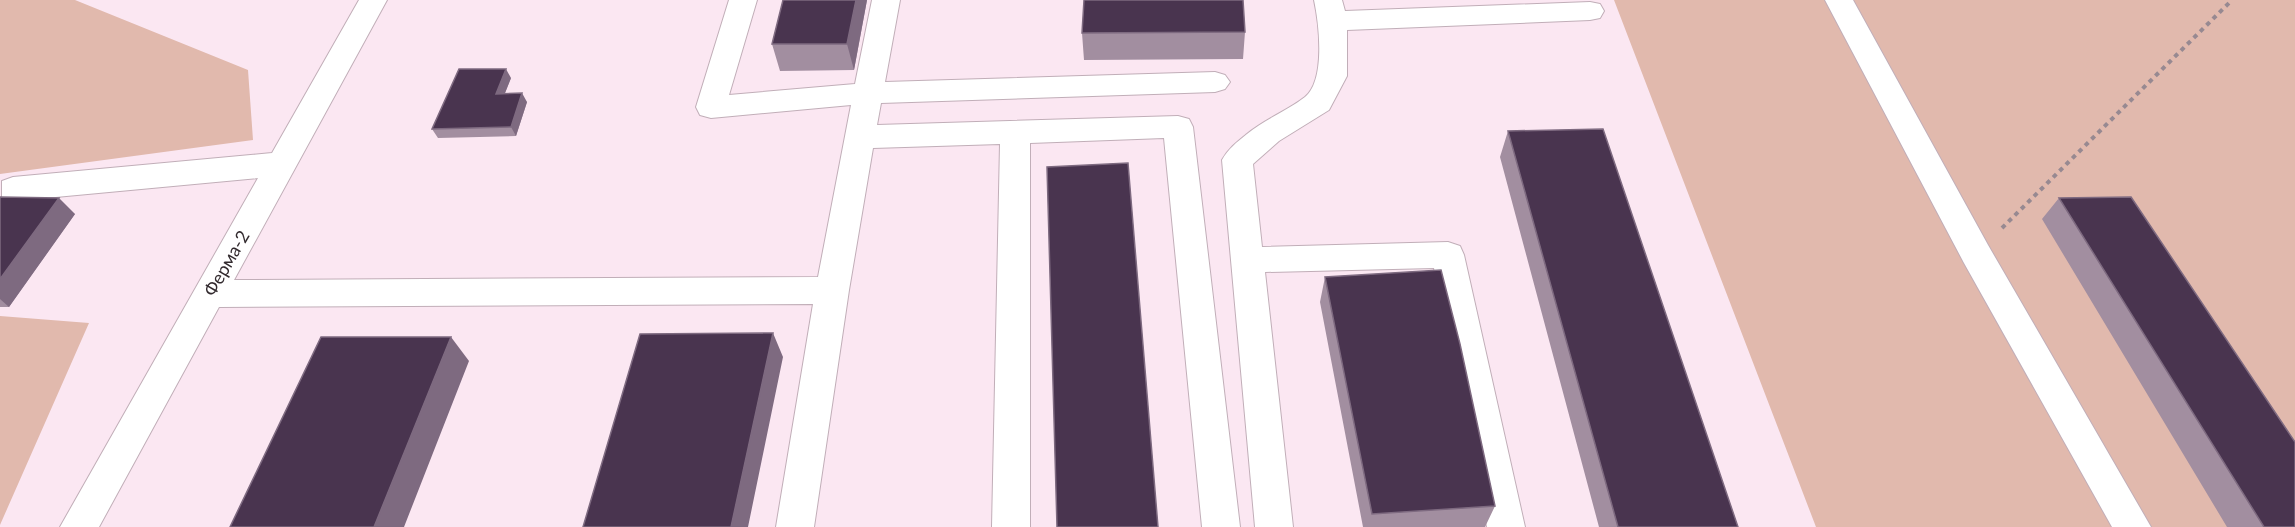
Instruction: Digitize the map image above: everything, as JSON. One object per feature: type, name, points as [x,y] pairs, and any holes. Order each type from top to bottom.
[{"type":"street","name":"Ферма-2","points":[[79,527],[373,0]]},
{"type":"street","points":[[743,0],[711,107],[868,93],[1215,82]]},
{"type":"street","points":[[795,527],[832,290],[886,0]]},
{"type":"street","points":[[1839,0],[1976,254],[2132,527]]},
{"type":"street","points":[[1274,527],[1237,160],[1268,133],[1318,104],[1332,76],[1330,10],[1590,11]]},
{"type":"street","points":[[860,137],[1178,127],[1221,527]]},
{"type":"street","points":[[1011,527],[1015,132]]},
{"type":"street","points":[[13,189],[282,165]]},
{"type":"street","points":[[1246,260],[1448,255],[1506,527]]},
{"type":"street","points":[[208,294],[832,290]]},
{"type":"path","points":[[1976,254],[2232,0]]},
{"type":"shaded area","points":[[0,0],[75,0],[248,70],[253,140],[0,174]]},
{"type":"shaded area","points":[[1614,0],[2295,0],[2295,527],[1816,527]]},
{"type":"shaded area","points":[[0,316],[89,323],[0,525]]},
{"type":"building","points":[[783,0],[856,0],[847,44],[772,44]]},
{"type":"building","points":[[1084,0],[1243,0],[1245,32],[1082,33]]},
{"type":"building","points":[[459,69],[506,69],[496,94],[522,93],[511,127],[432,129]]},
{"type":"building","points":[[1603,129],[1738,527],[1618,527],[1508,131]]},
{"type":"building","points":[[1128,163],[1158,527],[1057,527],[1047,167]]},
{"type":"building","points":[[0,197],[59,198],[0,279]]},
{"type":"building","points":[[2131,197],[2295,442],[2295,527],[2264,527],[2059,198]]},
{"type":"building","points":[[1441,270],[1460,344],[1495,506],[1372,514],[1325,277]]},
{"type":"building","points":[[773,333],[731,527],[583,527],[640,334]]},
{"type":"building","points":[[321,337],[451,337],[374,527],[230,527]]}]
